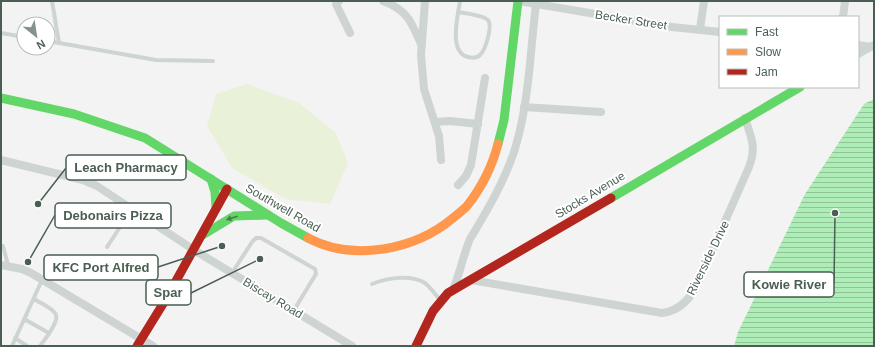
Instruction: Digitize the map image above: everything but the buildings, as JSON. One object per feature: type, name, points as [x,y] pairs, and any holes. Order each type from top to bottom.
[{"type":"main road","name":"Southwell Road","points":[[1,98],[74,114],[145,138],[268,215],[316,242],[339,248],[363,251],[390,248],[413,241],[442,227],[458,214],[466,207],[480,187],[494,160],[504,120],[518,1]]},
{"type":"main road","name":"Stocks Avenue","points":[[416,346],[430,314],[440,300],[453,290],[798,88]]},
{"type":"main road","points":[[210,179],[215,192],[216,208]]},
{"type":"main road","points":[[139,342],[166,299],[227,189]]},
{"type":"main road","points":[[202,236],[234,216],[268,215]]},
{"type":"street","points":[[339,1],[336,4],[350,33]]},
{"type":"street","points":[[383,1],[396,6],[404,13],[422,44]]},
{"type":"street","points":[[425,1],[422,44],[424,89],[439,136],[441,160]]},
{"type":"street","name":"Becker Street","points":[[518,1],[672,26],[719,32]]},
{"type":"street","points":[[700,29],[704,1]]},
{"type":"street","points":[[844,16],[846,1]]},
{"type":"street","points":[[453,290],[460,275],[470,239],[506,172],[514,152],[524,107],[536,4]]},
{"type":"street","points":[[859,46],[872,46]]},
{"type":"street","points":[[859,53],[872,46]]},
{"type":"street","points":[[458,184],[463,180],[471,165],[485,78]]},
{"type":"street","points":[[524,107],[601,112]]},
{"type":"street","name":"Riverside Drive","points":[[470,280],[662,313],[674,310],[687,300],[696,287],[749,167],[754,147],[745,118]]},
{"type":"street","points":[[435,122],[478,124]]},
{"type":"street","name":"Biscay Road","points":[[1,160],[83,180],[96,186],[194,250],[352,346]]},
{"type":"street","points":[[5,265],[22,269],[43,280],[139,342],[153,346]]},
{"type":"lane","points":[[52,1],[59,43]]},
{"type":"lane","points":[[458,12],[485,18],[490,22],[486,45],[479,57],[472,58],[464,56],[457,46],[455,40],[458,12],[460,1]]},
{"type":"lane","points":[[1,33],[16,36]]},
{"type":"lane","points":[[56,42],[156,60],[213,61]]},
{"type":"lane","points":[[107,247],[132,209]]},
{"type":"lane","points":[[232,273],[256,238],[261,238],[314,268],[316,274],[294,311]]},
{"type":"lane","points":[[3,246],[5,265]]},
{"type":"lane","points":[[372,284],[391,278],[420,281],[426,284],[440,300]]},
{"type":"lane","points":[[12,346],[43,280]]},
{"type":"lane","points":[[34,299],[55,312],[56,315],[55,324],[40,346]]},
{"type":"lane","points":[[24,319],[49,333]]},
{"type":"lane","points":[[15,338],[27,346]]},
{"type":"shaded area","points":[[247,84],[299,103],[336,133],[348,163],[330,204],[285,199],[232,168],[207,126],[216,94]]},
{"type":"shaded area","points":[[874,99],[874,346],[734,346],[738,332],[805,194],[864,104]]},
{"type":"traffic: fast","points":[[498,144],[504,120],[518,1]]},
{"type":"traffic: fast","points":[[611,198],[798,88]]},
{"type":"traffic: fast","points":[[1,98],[74,114],[145,138],[281,223],[308,238]]},
{"type":"traffic: fast","points":[[211,179],[215,192],[216,208]]},
{"type":"traffic: fast","points":[[201,236],[234,216],[268,215]]},
{"type":"traffic: slow","points":[[308,238],[344,250],[364,251],[402,245],[421,238],[438,229],[467,206],[486,176],[493,161],[498,144]]},
{"type":"traffic: jam","points":[[137,346],[166,299],[227,189]]},
{"type":"traffic: jam","points":[[416,346],[433,311],[448,293],[611,198]]},
{"type":"place","name":"Leach Pharmacy","points":[[38,204]]},
{"type":"place","name":"Kowie River","points":[[835,213]]},
{"type":"place","name":"KFC Port Alfred","points":[[222,246]]},
{"type":"place","name":"Spar","points":[[260,259]]},
{"type":"place","name":"Debonairs Pizza","points":[[28,262]]}]
